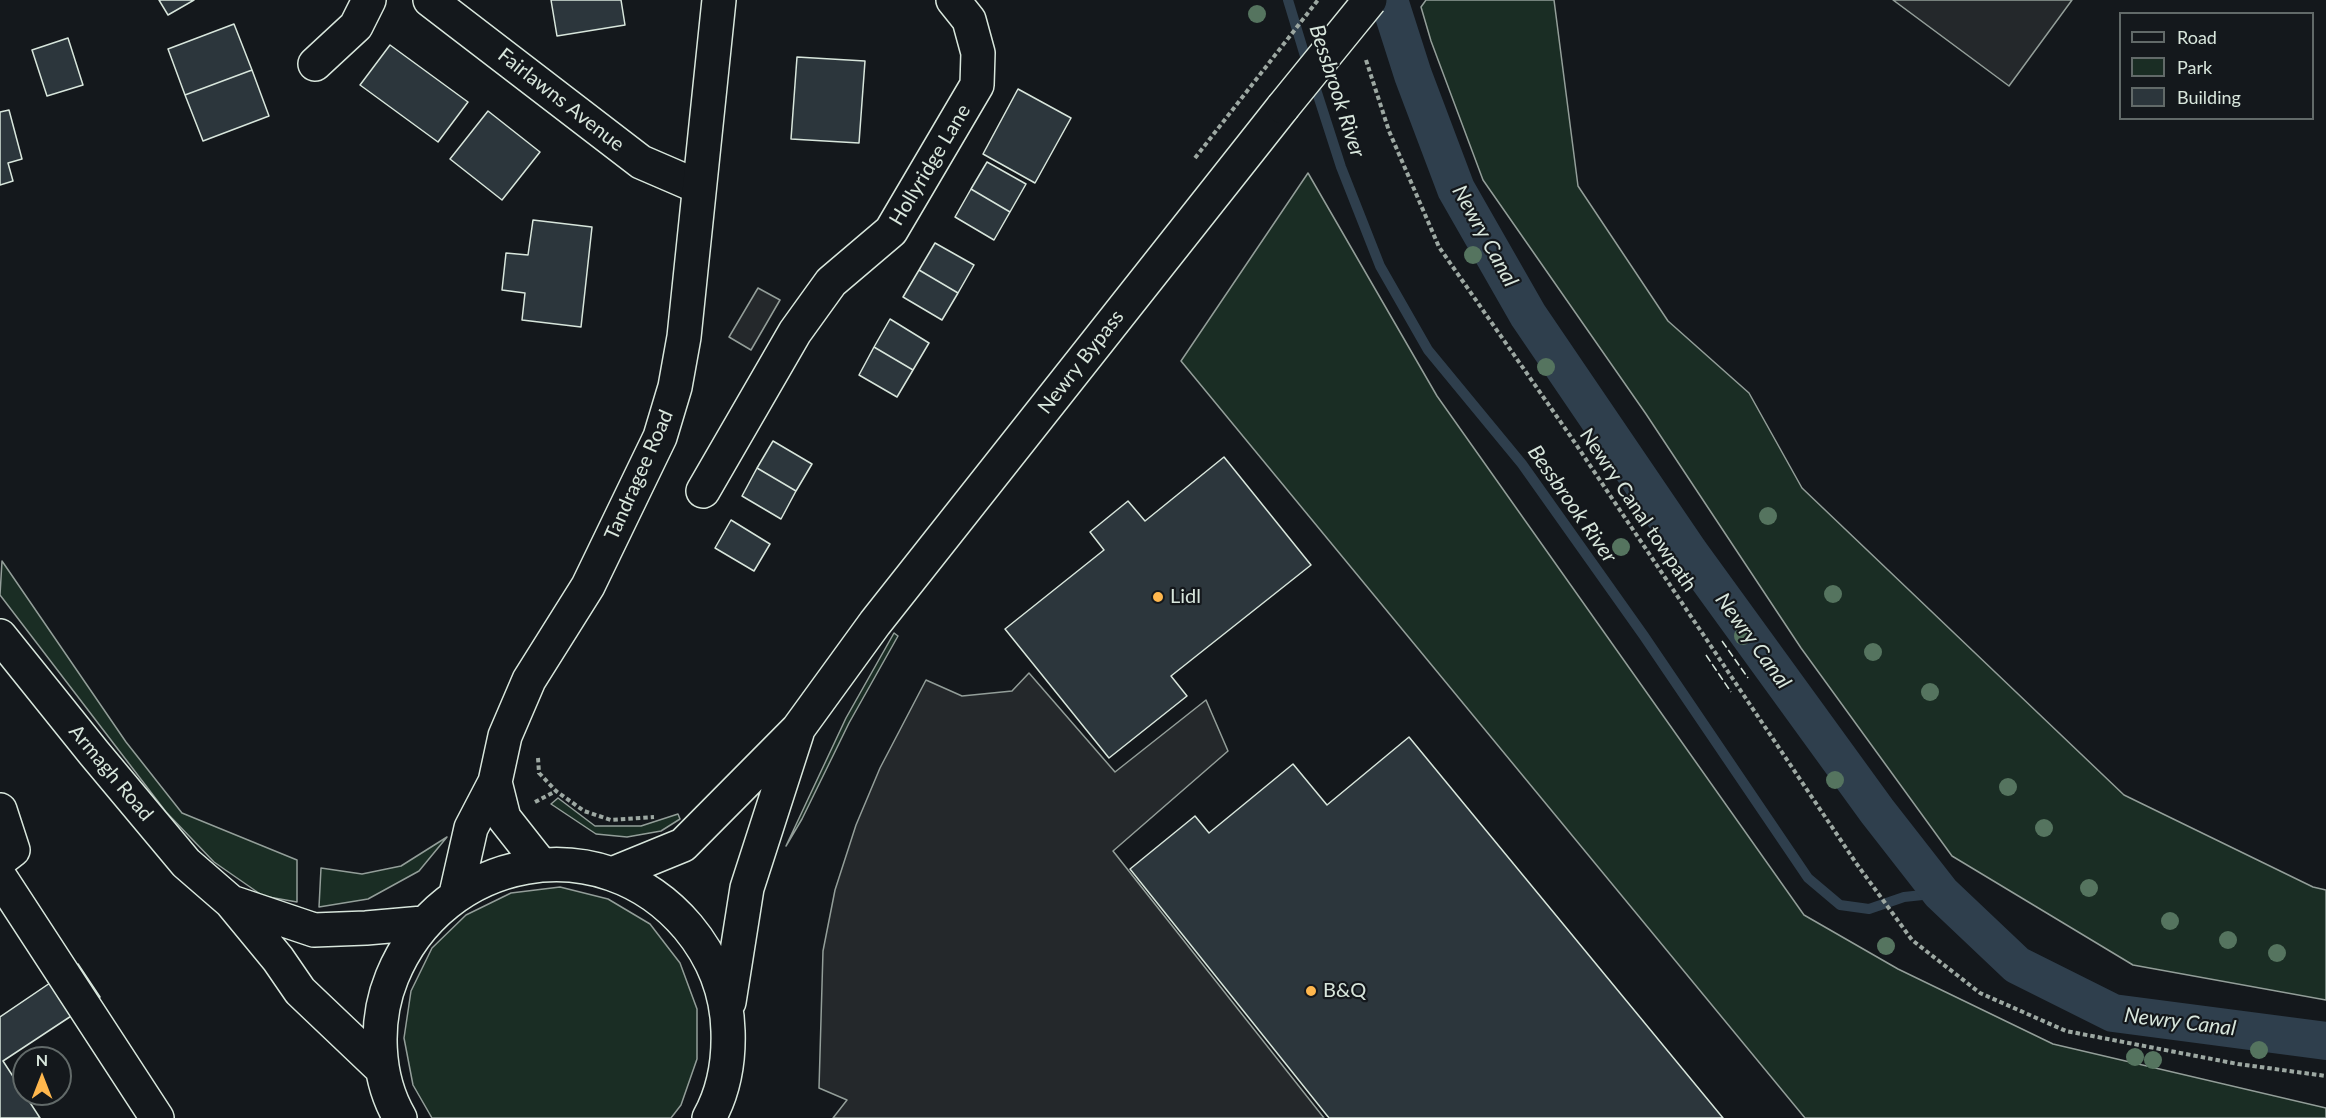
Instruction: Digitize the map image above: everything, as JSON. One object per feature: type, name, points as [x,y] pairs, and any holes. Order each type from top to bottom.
[{"type":"main road","points":[[315,64],[356,26],[369,0]]},
{"type":"main road","name":"Fairlawns Avenue","points":[[430,0],[641,162],[699,187]]},
{"type":"main road","name":"Tandragee Road","points":[[456,894],[471,828],[495,782],[506,736],[529,680],[588,586],[660,437],[675,387],[684,337],[719,0]]},
{"type":"main road","name":"Hollyridge Lane","points":[[703,491],[795,333],[831,282],[891,231],[977,84],[978,53],[969,20],[953,0]]},
{"type":"main road","name":"Newry Bypass","points":[[798,729],[875,623],[1370,0]]},
{"type":"main road","name":"Armagh Road","points":[[0,636],[186,863],[231,902],[278,959],[300,991],[382,1069]]},
{"type":"main road","points":[[612,874],[682,845],[798,729]]},
{"type":"main road","points":[[709,1118],[718,1102],[729,1057],[728,1010],[747,888],[798,729]]},
{"type":"main road","name":"Tandragee Road","points":[[495,782],[504,818],[541,865]]},
{"type":"main road","points":[[0,810],[13,850],[0,860]]},
{"type":"main road","points":[[396,1115],[382,1069],[380,1031],[386,991],[401,955],[423,923],[456,894],[496,874],[541,865],[577,865],[612,874],[645,889],[675,911],[699,940],[717,974],[728,1010]]},
{"type":"main road","points":[[0,878],[157,1118]]},
{"type":"main road","name":"Armagh Road","points":[[231,902],[314,930],[423,923]]},
{"type":"path","points":[[1262,72],[1318,0]]},
{"type":"path","name":"Newry Canal towpath","points":[[1364,55],[1389,132],[1439,248],[1569,434],[1856,863],[1912,940],[1980,993],[2066,1031],[2238,1064],[2326,1076]]},
{"type":"path","points":[[556,791],[584,811],[611,820],[658,817]]},
{"type":"green space","points":[[1426,0],[1554,0],[1578,186],[1668,321],[1749,393],[1802,488],[2124,795],[2313,887],[2326,890],[2326,1000],[2133,965],[1952,856],[1801,648],[1646,414],[1483,180],[1431,41],[1421,7]]},
{"type":"green space","points":[[1308,173],[1437,396],[1804,915],[1898,969],[2053,1044],[2326,1108],[2326,1118],[1805,1118],[1181,361]]},
{"type":"green space","points":[[2,561],[126,742],[182,813],[297,860],[297,902],[263,896],[214,862],[166,812],[0,595]]},
{"type":"green space","points":[[894,633],[898,636],[849,723],[802,819],[786,846],[846,718]]},
{"type":"green space","points":[[558,798],[595,826],[641,826],[678,814],[680,819],[661,831],[627,837],[596,834],[551,804]]},
{"type":"green space","points":[[447,837],[419,871],[368,899],[319,907],[321,868],[362,874],[401,866]]},
{"type":"green space","points":[[560,887],[608,899],[650,924],[680,963],[697,1009],[697,1059],[681,1105],[671,1118],[432,1118],[413,1085],[404,1038],[411,991],[432,948],[466,915],[511,893]]},
{"type":"shaded area","points":[[1893,0],[2072,0],[2009,86]]},
{"type":"shaded area","points":[[758,288],[780,300],[751,350],[729,337]]},
{"type":"shaded area","points":[[1029,673],[1115,772],[1206,700],[1228,751],[1113,851],[1324,1118],[833,1118],[847,1100],[819,1088],[823,951],[835,890],[856,825],[880,768],[926,680],[962,696],[1012,691]]},
{"type":"building","points":[[159,0],[194,0],[168,15]]},
{"type":"building","points":[[551,0],[621,0],[625,25],[557,36]]},
{"type":"building","points":[[234,24],[252,70],[185,95],[168,49]]},
{"type":"building","points":[[68,38],[83,85],[47,96],[32,50]]},
{"type":"building","points":[[390,45],[468,102],[438,142],[360,85]]},
{"type":"building","points":[[797,57],[865,61],[859,143],[791,139]]},
{"type":"building","points":[[252,70],[269,116],[203,141],[185,95]]},
{"type":"building","points":[[1018,89],[1071,118],[1035,183],[983,154]]},
{"type":"building","points":[[9,110],[22,159],[8,163],[13,181],[0,185],[0,112]]},
{"type":"building","points":[[488,111],[540,152],[502,200],[450,159]]},
{"type":"building","points":[[987,162],[1026,184],[1010,212],[971,189]]},
{"type":"building","points":[[971,189],[1010,212],[994,240],[955,217]]},
{"type":"building","points":[[533,220],[592,227],[581,327],[522,320],[525,293],[502,290],[506,253],[528,255]]},
{"type":"building","points":[[935,243],[974,265],[958,293],[919,270]]},
{"type":"building","points":[[919,270],[958,293],[942,320],[903,297]]},
{"type":"building","points":[[890,319],[929,343],[913,370],[874,347]]},
{"type":"building","points":[[874,347],[913,370],[897,397],[859,375]]},
{"type":"building","points":[[773,441],[812,464],[796,491],[757,468]]},
{"type":"building","name":"Lidl","points":[[1224,457],[1311,565],[1171,676],[1187,696],[1109,758],[1005,629],[1104,550],[1090,532],[1128,501],[1145,521]]},
{"type":"building","points":[[757,468],[796,491],[781,519],[742,496]]},
{"type":"building","points":[[731,520],[770,544],[754,571],[715,548]]},
{"type":"building","points":[[1409,737],[1723,1118],[1329,1118],[1130,869],[1195,816],[1209,833],[1293,764],[1327,805]]},
{"type":"building","points":[[78,964],[100,997],[26,1046],[12,1046],[12,1055],[3,1061],[12,1075],[12,1106],[32,1106],[40,1118],[0,1118],[0,1017]]},
{"type":"waterway","name":"Bessbrook River","points":[[1288,0],[1308,66]]},
{"type":"waterway","name":"Newry Canal","points":[[1389,0],[1413,75],[1456,189],[1528,315],[1689,552],[1877,811],[1941,893],[2017,965],[2113,1013],[2326,1041]]},
{"type":"waterway","name":"Bessbrook River","points":[[1313,80],[1341,167],[1380,266],[1428,350],[1522,464],[1644,636],[1808,878],[1840,905],[1869,909],[1904,897],[1941,893]]},
{"type":"fence","points":[[1722,641],[1748,678]]},
{"type":"fence","points":[[1706,655],[1731,692]]},
{"type":"place","name":"Lidl","points":[[1158,597]]},
{"type":"place","name":"B&Q","points":[[1311,991]]}]
